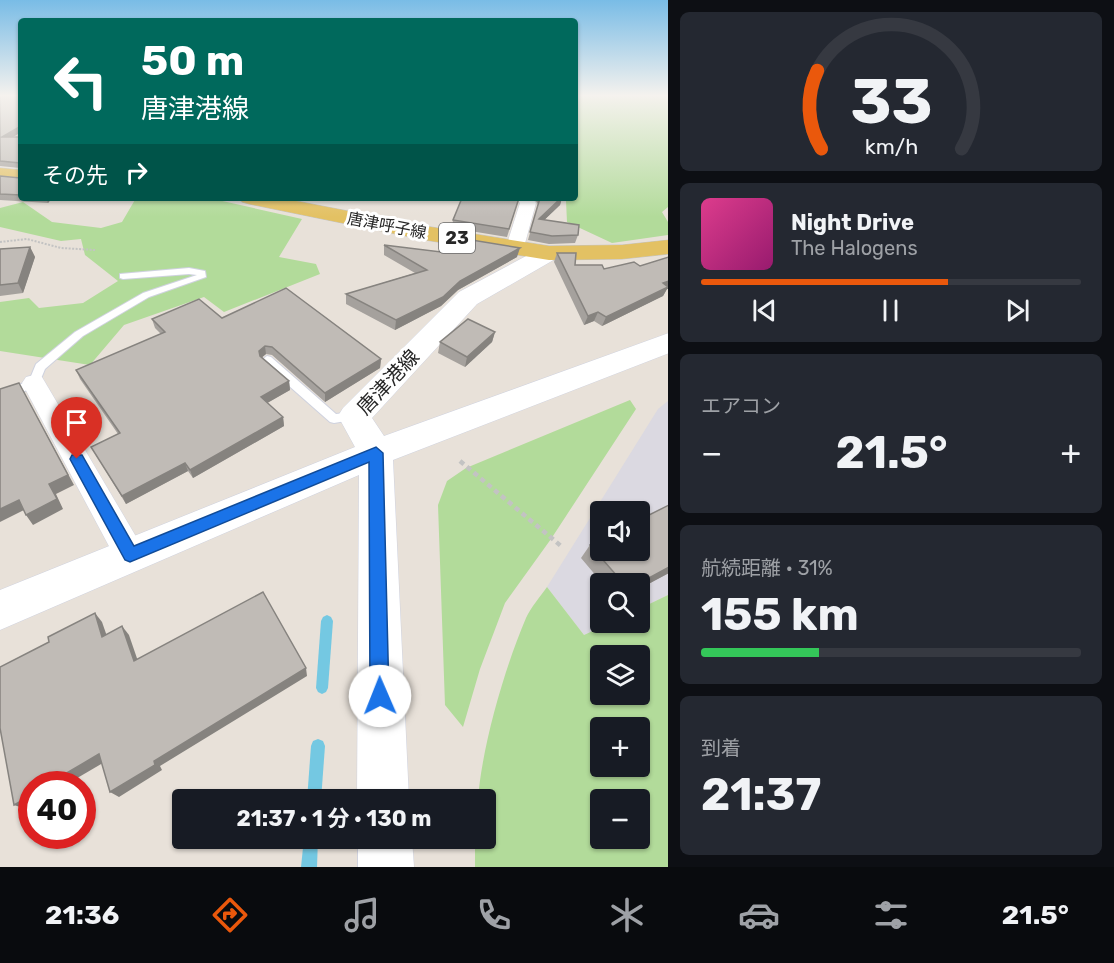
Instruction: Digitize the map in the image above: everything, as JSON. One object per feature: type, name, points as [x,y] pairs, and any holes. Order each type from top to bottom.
[{"type":"main road","points":[[0,174],[18,176]]},
{"type":"main road","name":"唐津呼子線","points":[[264,201],[424,233],[549,253],[622,252],[668,247]]},
{"type":"main road","name":"唐津港線","points":[[376,453],[354,416],[468,298],[549,253]]},
{"type":"main road","points":[[0,610],[376,453],[668,342]]},
{"type":"main road","points":[[376,453],[383,789]]},
{"type":"main road","points":[[385,849],[386,867]]},
{"type":"street","points":[[515,247],[528,203],[526,201]]},
{"type":"street","points":[[34,383],[130,555]]},
{"type":"lane","points":[[0,396],[34,383],[40,367],[79,334],[146,295],[201,277],[202,273],[123,276]]},
{"type":"lane","points":[[267,360],[334,419],[354,416]]},
{"type":"path","points":[[0,242],[27,240],[61,249],[96,250]]},
{"type":"path","points":[[460,461],[561,546]]},
{"type":"shaded area","points":[[668,401],[668,595],[650,604],[650,573],[590,573],[590,632],[584,635],[547,587],[590,518],[590,561],[650,561],[650,501],[601,501],[658,409]]},
{"type":"green space","points":[[578,135],[668,135],[668,207],[662,212],[668,222],[668,235],[612,243],[567,222],[566,201],[578,201]]},
{"type":"green space","points":[[134,201],[222,201],[302,219],[279,257],[316,264],[320,274],[224,312],[204,297],[124,325],[90,365],[0,351],[0,302],[29,298],[39,308],[83,303],[118,281],[85,255],[81,239],[61,241],[0,227],[0,208],[23,202],[52,222],[101,228],[122,222]]},
{"type":"green space","points":[[630,400],[636,409],[551,539],[505,603],[480,669],[463,727],[445,705],[438,505],[447,481],[466,468]]},
{"type":"green space","points":[[547,587],[584,635],[590,632],[650,633],[650,604],[668,595],[668,867],[475,867],[475,849],[496,849],[496,789],[479,789],[480,778],[489,731],[503,683],[518,638],[533,606]]},
{"type":"building","points":[[0,135],[18,137],[18,163],[0,161]]},
{"type":"building","points":[[0,176],[18,178],[18,195],[0,194]]},
{"type":"building","points":[[461,201],[518,201],[509,229],[453,220]]},
{"type":"building","points":[[539,201],[558,201],[539,219],[579,225],[578,235],[552,236],[530,232]]},
{"type":"building","points":[[447,236],[520,248],[460,281],[443,297],[396,320],[346,294],[427,270],[384,245],[441,252]]},
{"type":"building","points":[[30,247],[18,283],[0,285],[0,249]]},
{"type":"building","points":[[557,253],[576,253],[575,265],[602,265],[604,269],[634,262],[640,266],[668,257],[668,281],[663,283],[668,287],[606,317],[598,312],[588,316]]},
{"type":"building","points":[[286,288],[381,359],[325,393],[272,347],[265,346],[259,351],[260,356],[289,381],[261,397],[283,417],[190,470],[185,463],[122,496],[91,447],[120,433],[76,370],[165,332],[152,319],[199,299],[222,318]]},
{"type":"building","points":[[468,319],[495,332],[467,357],[440,342]]},
{"type":"building","points":[[19,383],[68,475],[49,484],[57,499],[26,515],[19,500],[0,509],[0,389]]},
{"type":"building","points":[[668,506],[668,568],[650,577],[650,573],[614,573],[604,561],[650,561],[650,514]]},
{"type":"building","points":[[263,592],[306,668],[154,761],[155,765],[110,792],[99,754],[70,771],[18,771],[18,803],[14,805],[0,728],[0,667],[49,642],[48,637],[95,613],[102,637],[122,626],[134,661]]},
{"type":"waterway","points":[[322,688],[327,621]]},
{"type":"waterway","points":[[315,789],[318,746]]},
{"type":"waterway","points":[[309,867],[310,849]]},
{"type":"route","points":[[77,459],[130,555],[376,453],[380,696]]}]
